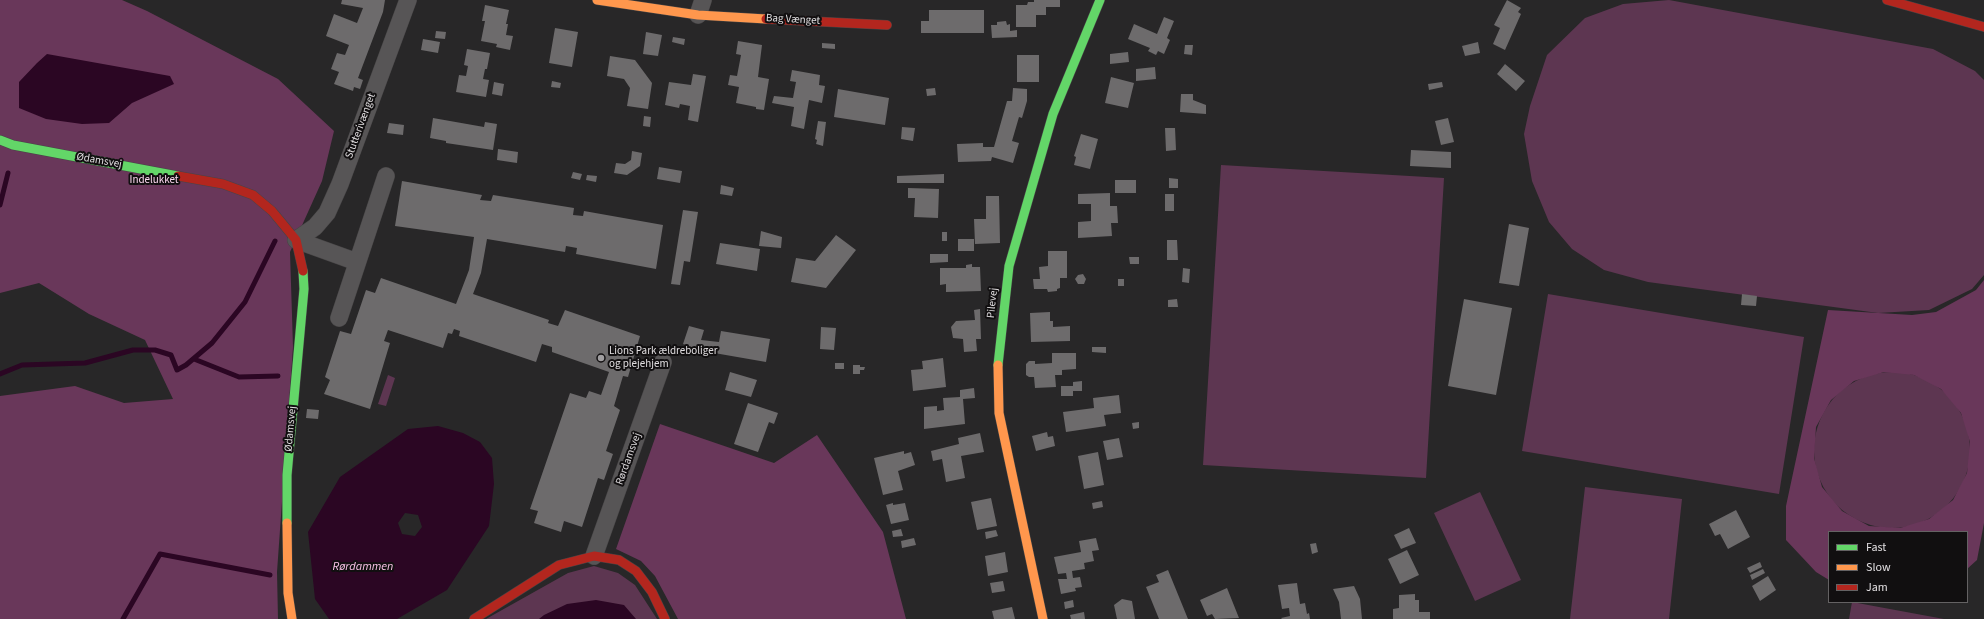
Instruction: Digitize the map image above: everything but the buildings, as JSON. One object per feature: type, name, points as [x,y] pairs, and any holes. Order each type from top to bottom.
[{"type":"street","name":"Stutterivænget","points":[[296,240],[315,227],[327,213],[340,184],[408,0]]},
{"type":"street","name":"Bag Vænget","points":[[597,0],[701,7],[887,25]]},
{"type":"street","name":"Pilevej","points":[[1043,619],[999,413],[998,364],[1009,266],[1053,114],[1100,0]]},
{"type":"street","points":[[1887,0],[1984,27]]},
{"type":"street","name":"Ødamsvej","points":[[0,140],[12,145],[223,184],[253,195],[272,210],[296,240],[303,264],[304,289],[286,475],[288,593],[292,619]]},
{"type":"street","points":[[339,318],[386,176]]},
{"type":"street","points":[[296,240],[357,262]]},
{"type":"street","name":"Rørdamsvej","points":[[594,556],[663,362]]},
{"type":"street","points":[[474,619],[559,565],[594,556],[619,560],[636,572],[652,592],[665,619]]},
{"type":"shaded area","points":[[1669,0],[1933,49],[1975,71],[1984,80],[1984,275],[1972,289],[1929,310],[1878,313],[1648,282],[1604,270],[1572,249],[1549,222],[1532,181],[1524,134],[1530,106],[1547,55],[1585,18],[1623,4]]},
{"type":"shaded area","points":[[1221,165],[1444,178],[1426,478],[1203,465]]},
{"type":"shaded area","points":[[1548,294],[1804,337],[1779,494],[1522,451]]},
{"type":"shaded area","points":[[1892,372],[1922,378],[1935,385],[1947,395],[1957,407],[1964,420],[1970,450],[1964,480],[1957,493],[1947,505],[1935,515],[1922,522],[1892,528],[1862,522],[1849,515],[1837,505],[1827,493],[1820,480],[1814,450],[1820,420],[1827,407],[1837,395],[1849,385],[1862,378]]},
{"type":"shaded area","points":[[388,375],[395,378],[386,406],[378,404]]},
{"type":"shaded area","points":[[1585,487],[1682,499],[1669,619],[1570,619]]},
{"type":"shaded area","points":[[1480,492],[1521,580],[1475,601],[1434,513]]},
{"type":"shaded area","points":[[594,566],[618,573],[635,585],[657,619],[486,619],[568,573]]},
{"type":"shaded area","points":[[1852,603],[1857,603],[1944,619],[1849,619]]},
{"type":"green space","name":"Indelukket","points":[[0,0],[122,0],[147,11],[278,79],[334,131],[322,181],[290,252],[293,347],[277,572],[278,619],[0,619],[0,396],[75,386],[124,403],[173,399],[145,340],[89,314],[39,283],[0,293]]},
{"type":"green space","points":[[1984,280],[1984,523],[1977,560],[1968,568],[1968,531],[1828,531],[1828,579],[1816,572],[1786,540],[1786,506],[1828,310],[1912,315],[1936,312],[1976,290]],"holes":[[[1884,372],[1914,375],[1941,389],[1961,413],[1970,442],[1967,473],[1953,500],[1929,519],[1900,528],[1869,526],[1842,511],[1822,487],[1814,458],[1816,427],[1831,400],[1854,381]]]},
{"type":"green space","points":[[660,424],[774,463],[817,435],[883,532],[906,619],[678,619],[655,576],[641,561],[616,549]]},
{"type":"water","points":[[47,54],[170,76],[174,84],[132,103],[109,123],[82,124],[46,119],[19,108],[19,82]]},
{"type":"water","name":"Rørdammen","points":[[438,426],[463,433],[480,442],[492,458],[494,484],[489,526],[447,590],[397,619],[329,619],[315,599],[308,532],[340,477],[408,429]],"holes":[[[405,513],[418,515],[422,527],[415,536],[402,534],[398,523]]]},
{"type":"water","points":[[596,600],[624,605],[636,619],[539,619],[567,604]]},
{"type":"waterway","points":[[0,205],[8,173]]},
{"type":"waterway","points":[[0,374],[22,365],[85,363],[133,350],[155,350],[171,355],[177,370],[186,365],[212,343],[245,302],[275,241]]},
{"type":"waterway","points":[[194,359],[239,377],[278,376]]},
{"type":"waterway","points":[[123,619],[160,554],[270,575]]},
{"type":"traffic: fast","points":[[998,365],[1009,266],[1053,114],[1100,0]]},
{"type":"traffic: fast","points":[[0,140],[13,145],[178,176]]},
{"type":"traffic: fast","points":[[287,523],[287,475],[304,289],[303,271]]},
{"type":"traffic: slow","points":[[597,0],[698,15],[766,19]]},
{"type":"traffic: slow","points":[[998,365],[999,413],[1043,619]]},
{"type":"traffic: slow","points":[[287,523],[288,593],[292,619]]},
{"type":"traffic: jam","points":[[1887,0],[1984,27]]},
{"type":"traffic: jam","points":[[766,19],[887,25]]},
{"type":"traffic: jam","points":[[178,176],[223,184],[253,195],[272,211],[296,240],[303,271]]},
{"type":"traffic: jam","points":[[474,619],[559,565],[594,556],[619,560],[636,571],[652,592],[665,619]]},
{"type":"place","name":"Lions Park ældreboliger og plejehjem","points":[[601,358]]}]
